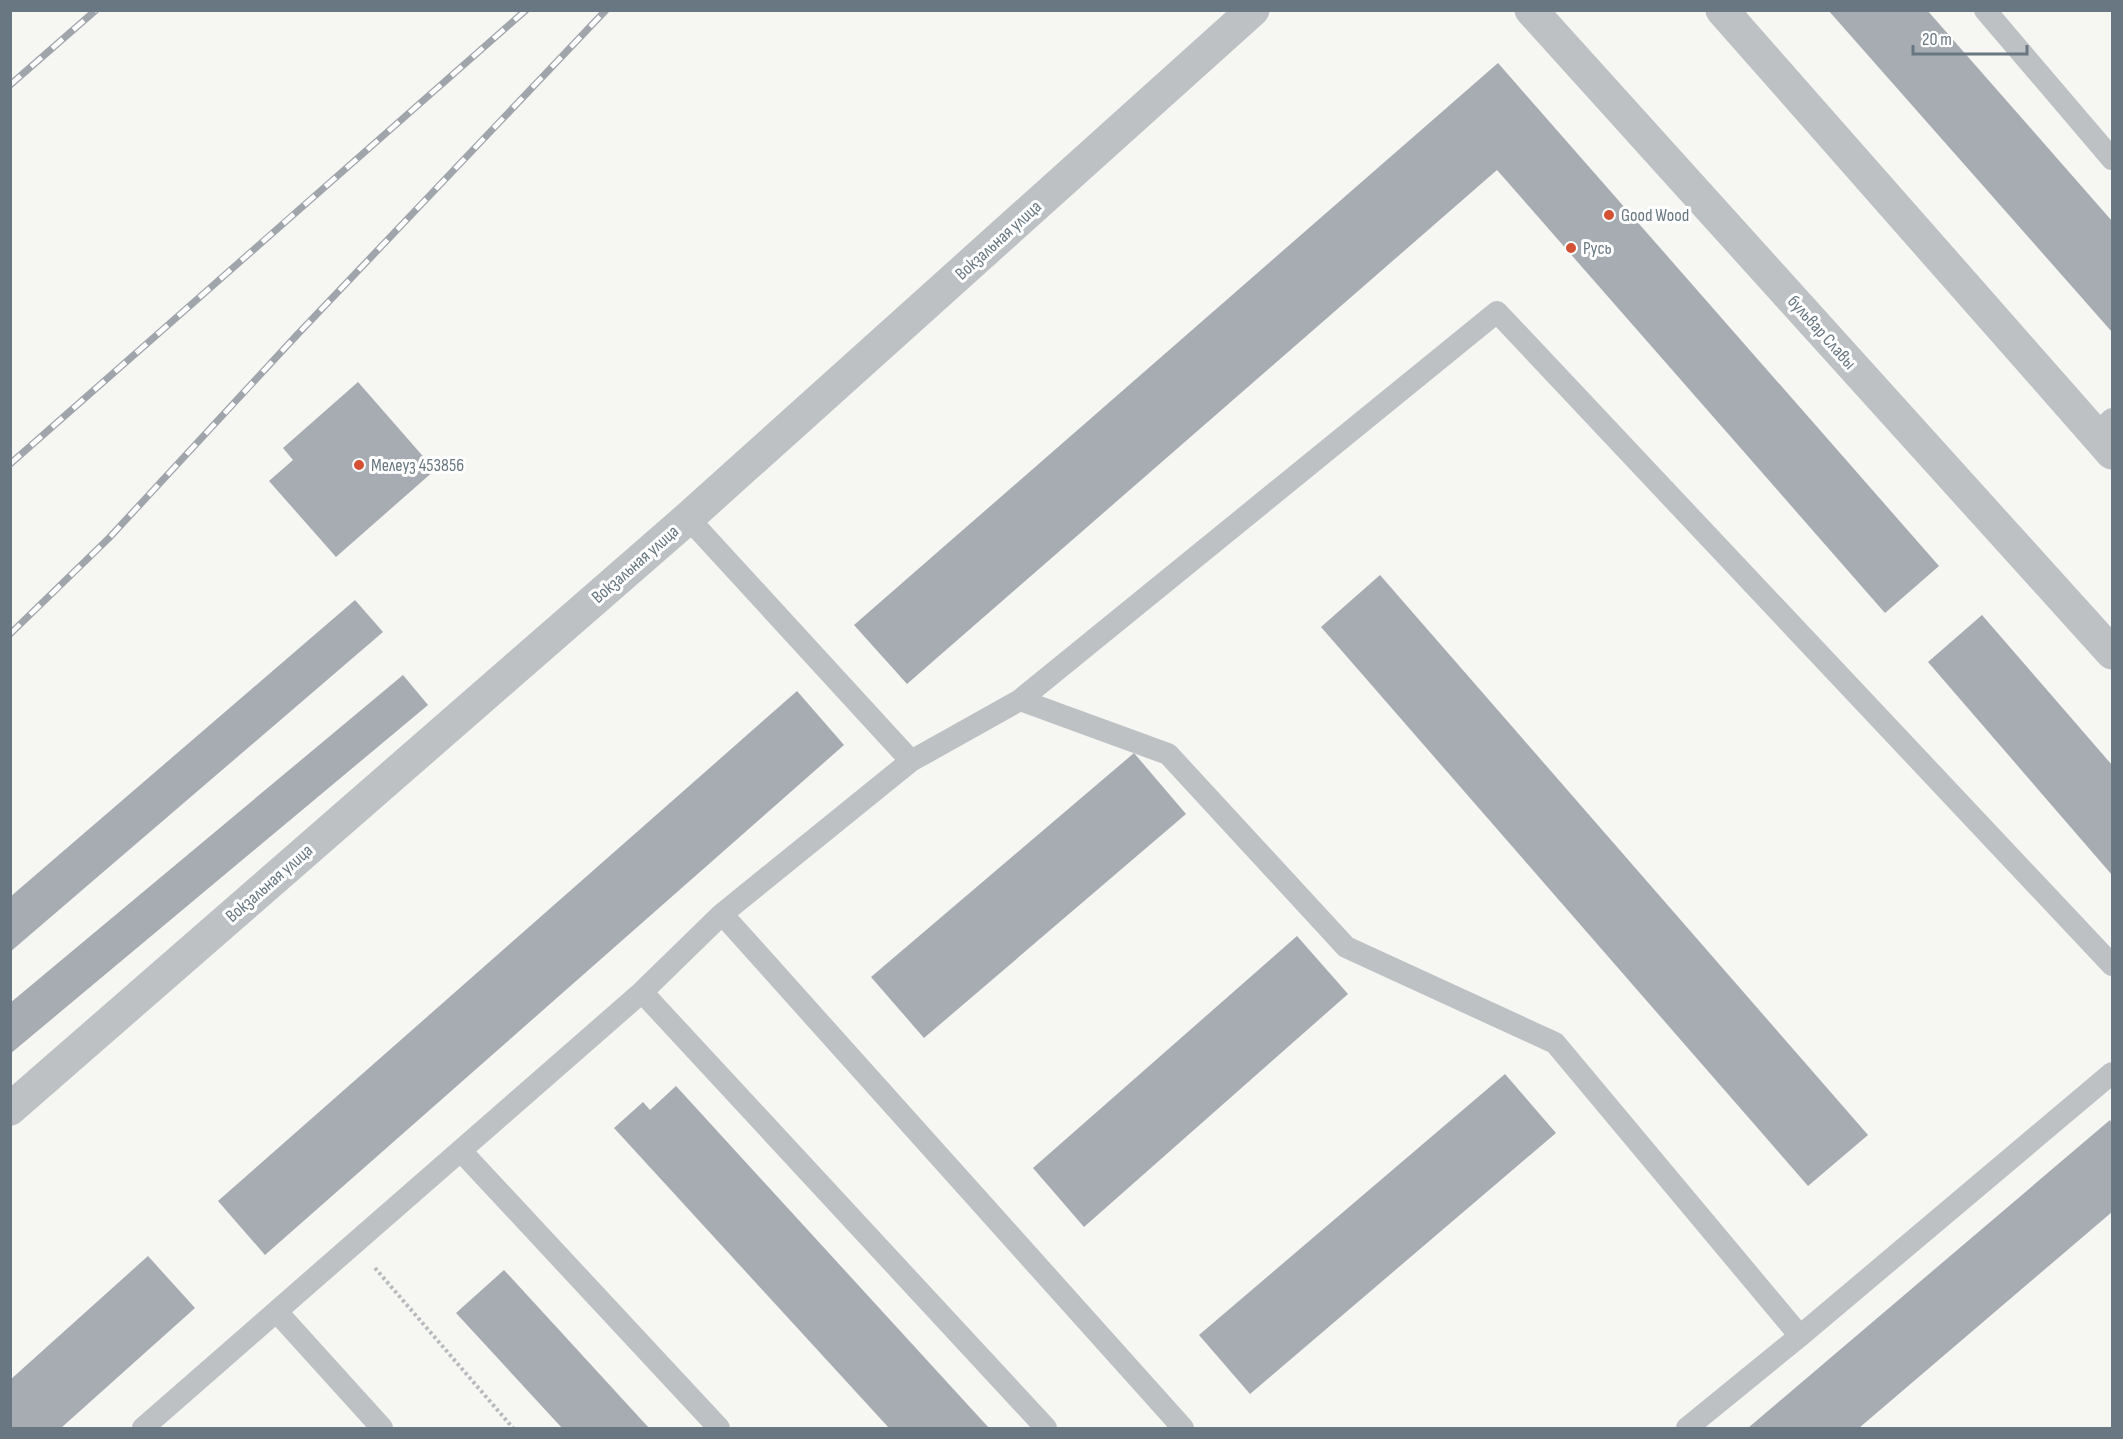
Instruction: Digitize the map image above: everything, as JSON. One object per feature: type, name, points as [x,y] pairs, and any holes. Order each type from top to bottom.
[{"type":"street","name":"Вокзальная улица","points":[[10,1109],[688,518],[1253,10]]},
{"type":"street","name":"бульвар Славы","points":[[1531,10],[2112,653]]},
{"type":"street","points":[[1722,10],[2107,435]]},
{"type":"lane","points":[[1985,10],[2112,159]]},
{"type":"lane","points":[[143,1428],[642,992],[722,914],[911,760],[1020,700],[1497,312],[2112,965]]},
{"type":"lane","points":[[688,518],[911,760]]},
{"type":"lane","points":[[1020,700],[1168,754],[1346,947],[1555,1043],[1800,1336]]},
{"type":"lane","points":[[722,914],[1183,1428]]},
{"type":"lane","points":[[642,992],[1046,1428]]},
{"type":"lane","points":[[1687,1428],[1800,1336],[2112,1073]]},
{"type":"lane","points":[[461,1150],[719,1428]]},
{"type":"lane","points":[[277,1312],[382,1428]]},
{"type":"path","points":[[354,1244],[513,1428]]},
{"type":"building","points":[[1828,10],[1927,10],[2112,221],[2112,332]]},
{"type":"building","points":[[1498,63],[1939,566],[1885,613],[1497,170],[907,684],[854,625]]},
{"type":"building","name":"Мелеуз 453856","points":[[358,382],[435,470],[336,557],[269,481],[293,460],[283,448]]},
{"type":"building","points":[[1380,575],[1868,1135],[1808,1186],[1321,627]]},
{"type":"building","points":[[355,600],[383,632],[10,952],[10,897]]},
{"type":"building","points":[[1982,615],[2112,765],[2112,875],[1928,662]]},
{"type":"building","points":[[403,675],[428,705],[10,1054],[10,1003]]},
{"type":"building","points":[[797,691],[844,745],[265,1255],[218,1201]]},
{"type":"building","points":[[1134,753],[1186,814],[924,1038],[871,977]]},
{"type":"building","points":[[1297,936],[1348,994],[1084,1227],[1033,1168]]},
{"type":"building","points":[[1505,1074],[1556,1133],[1250,1394],[1199,1335]]},
{"type":"building","points":[[676,1086],[989,1428],[889,1428],[614,1128],[643,1102],[650,1110]]},
{"type":"building","points":[[2110,1120],[2112,1124],[2112,1212],[1859,1428],[1748,1428]]},
{"type":"building","points":[[148,1256],[195,1308],[61,1428],[10,1428],[10,1380]]},
{"type":"building","points":[[504,1270],[649,1428],[562,1428],[456,1313]]},
{"type":"railway","points":[[10,85],[96,10]]},
{"type":"railway","points":[[10,464],[526,10]]},
{"type":"railway","points":[[10,634],[109,538],[296,336],[606,10]]},
{"type":"place","name":"Good Wood","points":[[1609,215]]},
{"type":"place","name":"Русь","points":[[1571,248]]},
{"type":"place","name":"Мелеуз 453856","points":[[359,465]]}]
